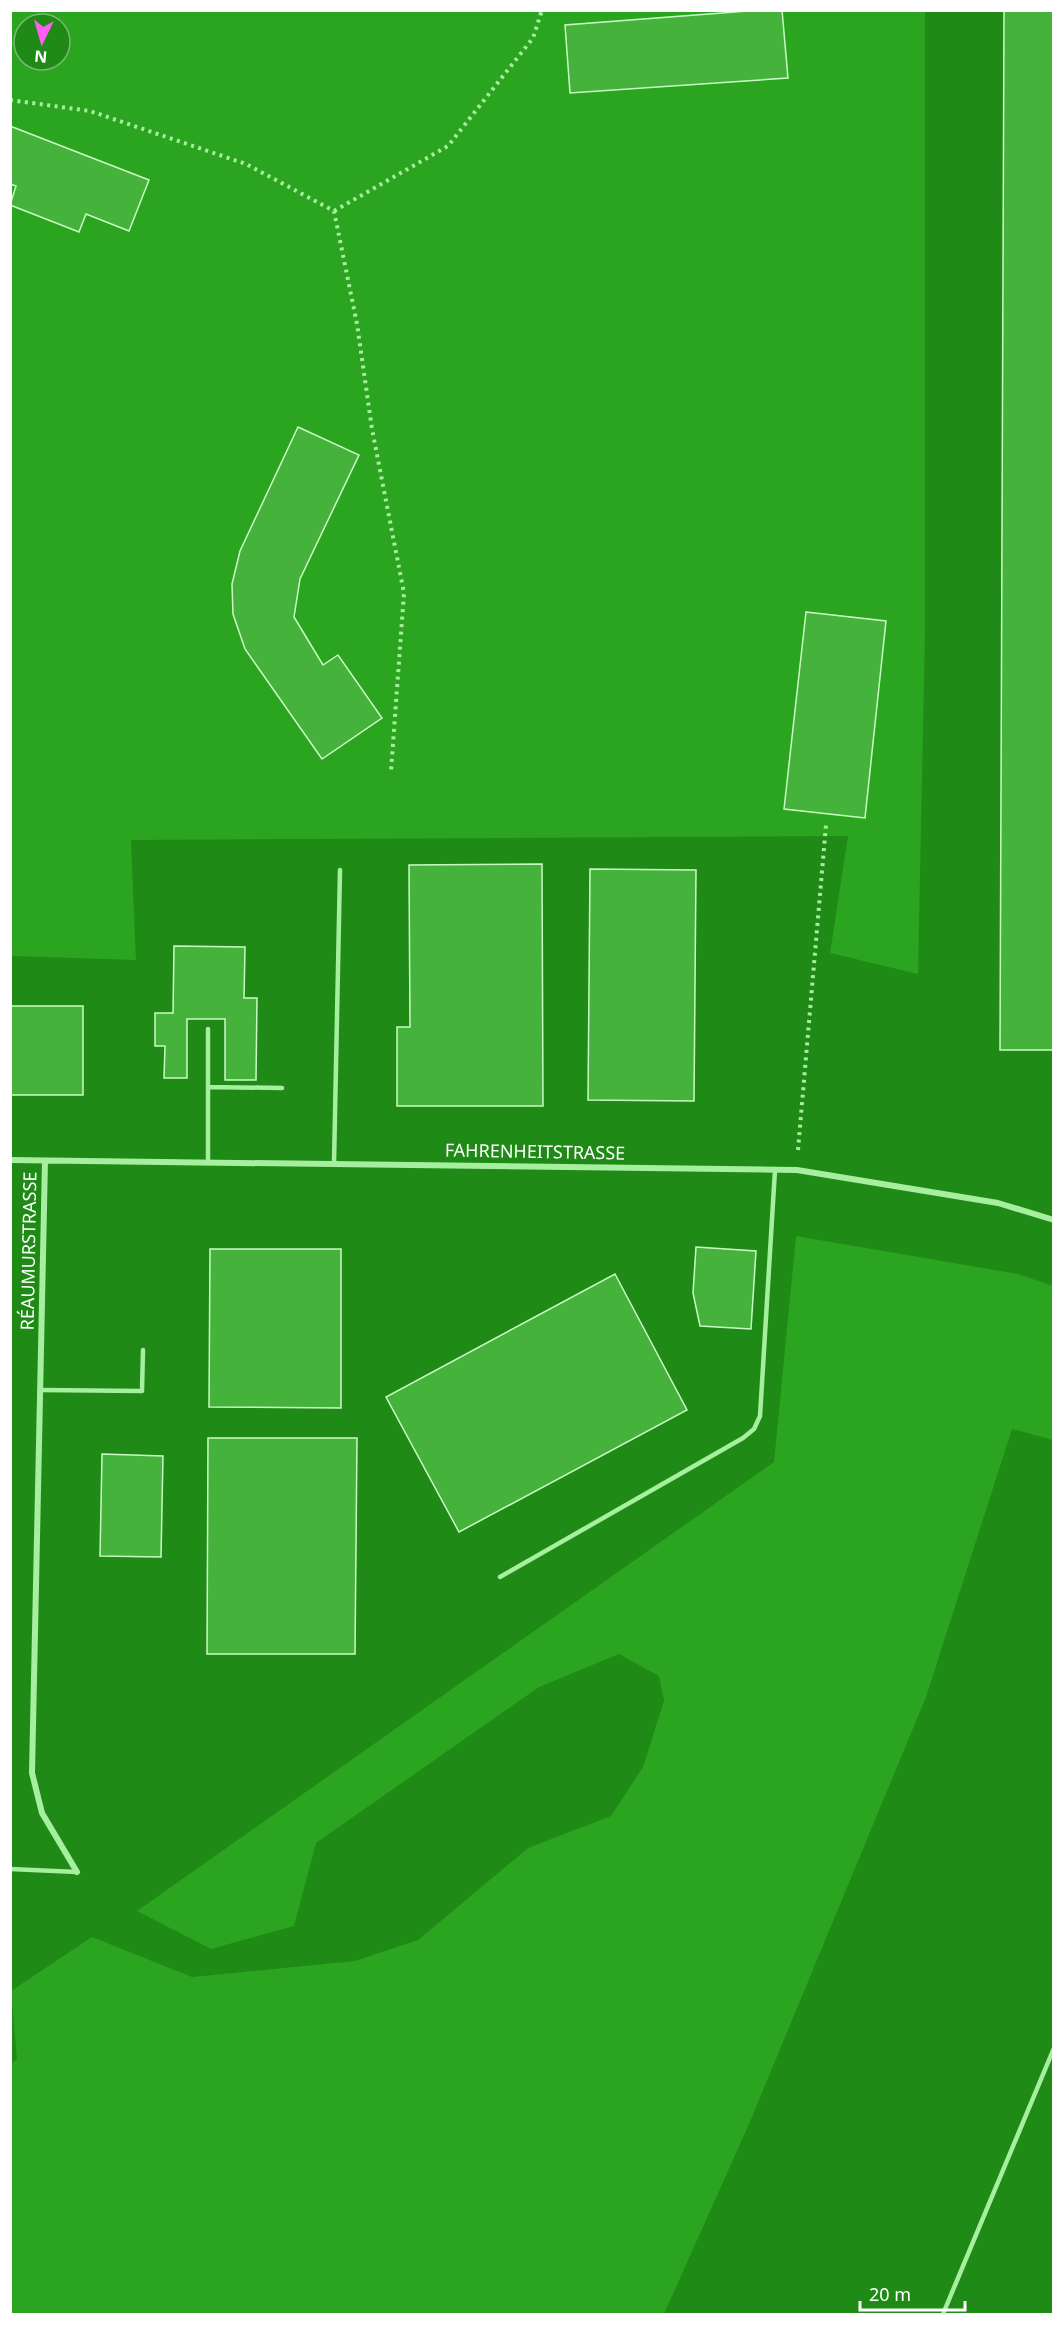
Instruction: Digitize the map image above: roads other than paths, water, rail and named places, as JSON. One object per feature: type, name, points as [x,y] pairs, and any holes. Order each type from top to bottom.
[{"type":"street","name":"FAHRENHEITSTRASSE","points":[[10,1160],[797,1170],[998,1203],[1053,1220]]},
{"type":"street","name":"RÉAUMURSTRASSE","points":[[45,1161],[32,1773],[42,1813],[77,1872]]},
{"type":"lane","points":[[334,1164],[340,870]]},
{"type":"lane","points":[[208,1029],[208,1163]]},
{"type":"lane","points":[[208,1087],[282,1088]]},
{"type":"lane","points":[[500,1577],[743,1438],[754,1429],[760,1416],[775,1170]]},
{"type":"lane","points":[[40,1390],[142,1391],[143,1350]]},
{"type":"lane","points":[[10,1869],[77,1872]]},
{"type":"lane","points":[[943,2314],[1053,2048]]}]
